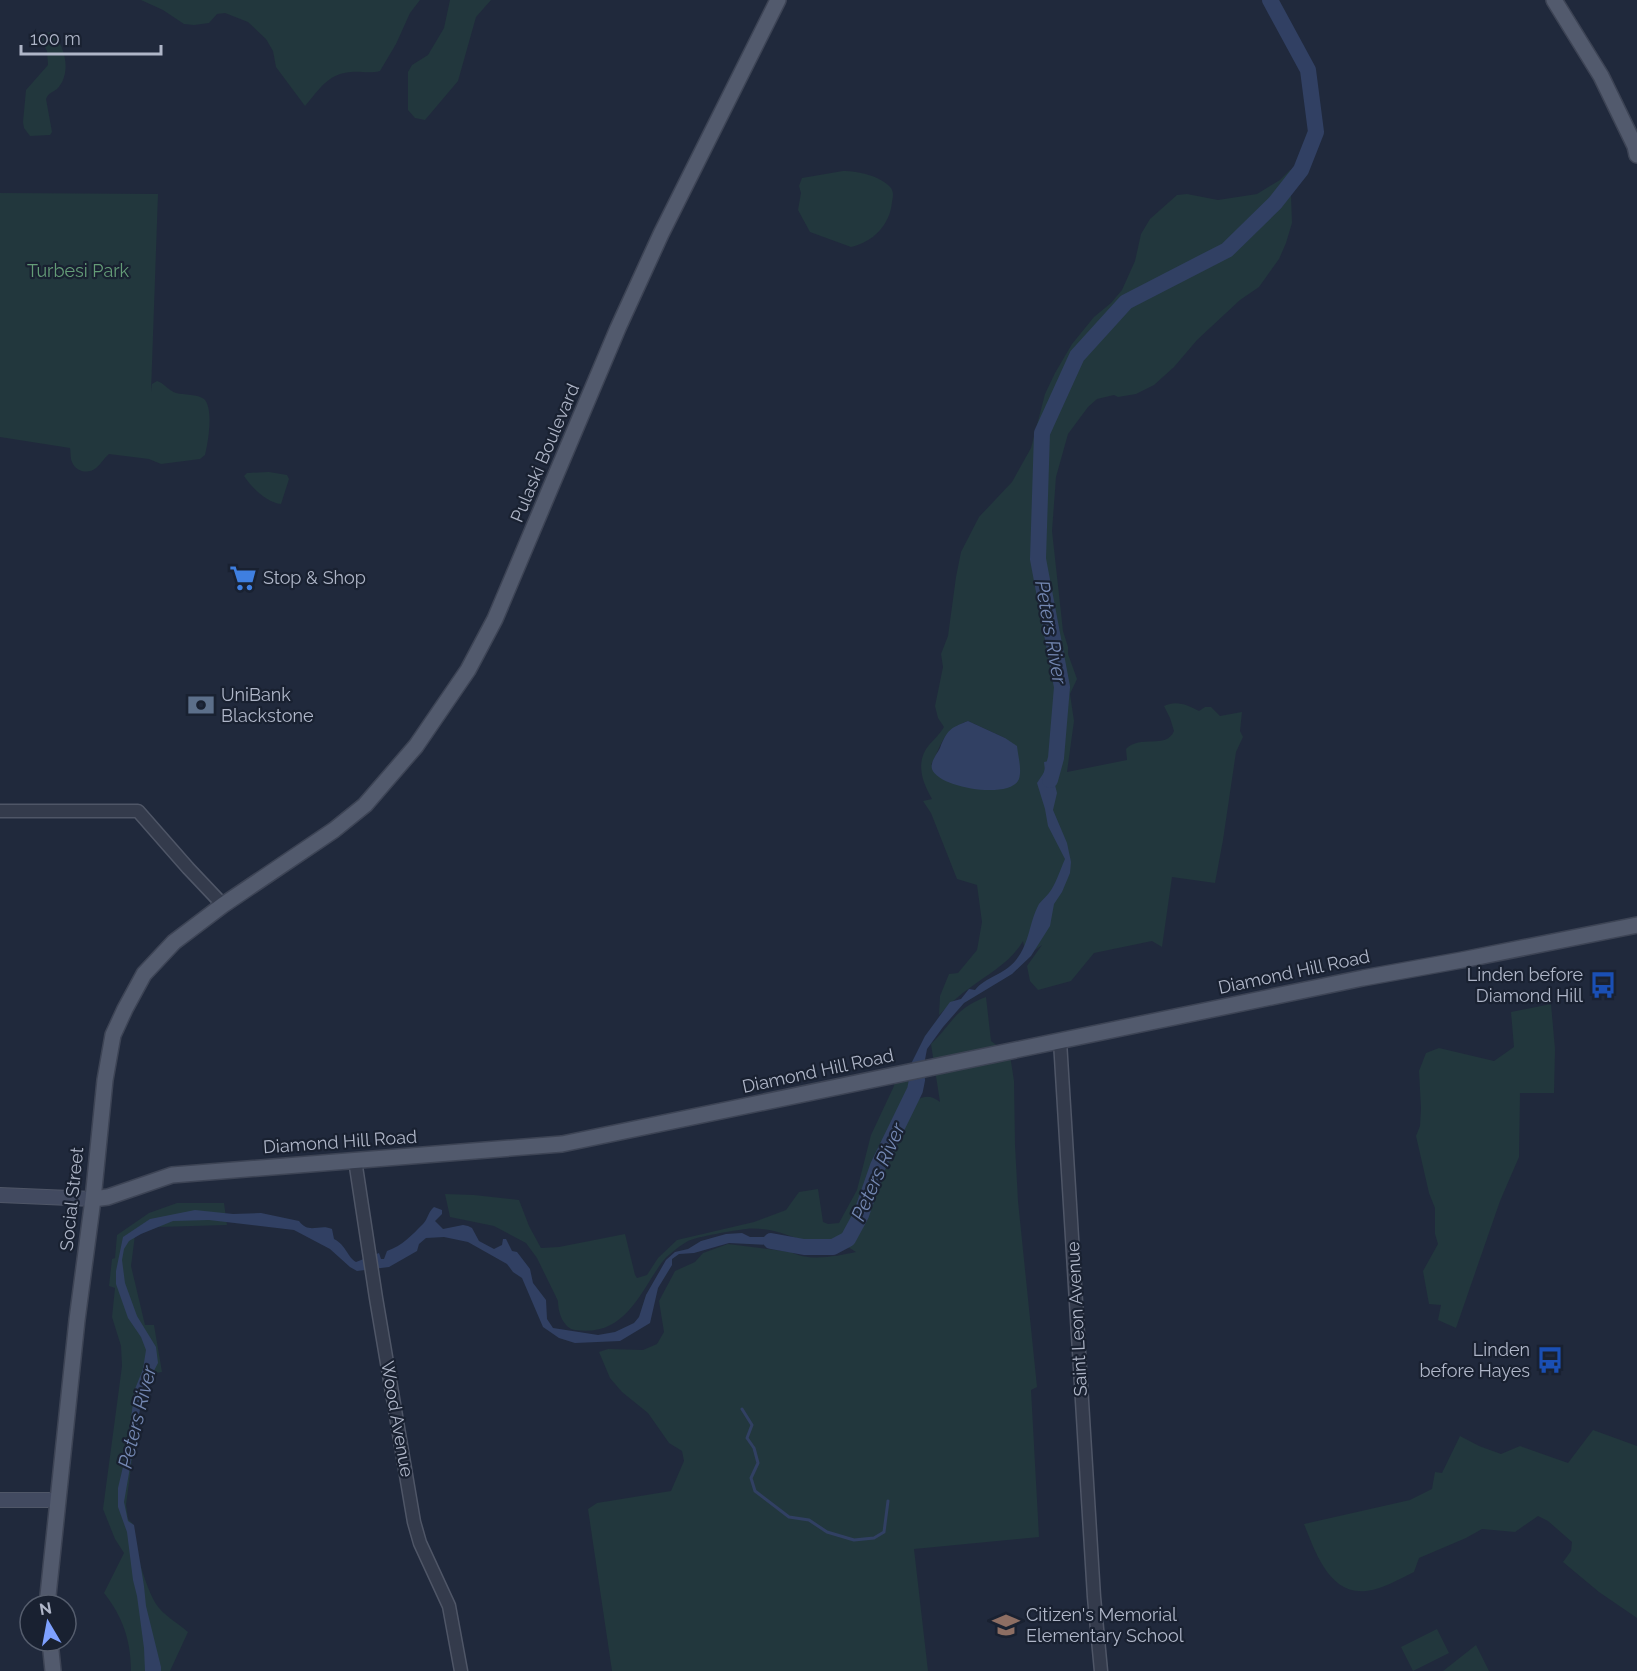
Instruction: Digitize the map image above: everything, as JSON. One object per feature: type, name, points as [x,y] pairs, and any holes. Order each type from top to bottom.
[{"type":"main road","name":"Pulaski Boulevard","points":[[277,869],[334,830],[365,805],[416,746],[468,670],[493,622],[660,234],[778,0]]},
{"type":"main road","points":[[1554,0],[1601,75],[1635,146],[1637,155]]},
{"type":"main road","name":"Social Street","points":[[48,1593],[77,1320],[93,1199],[105,1080],[113,1035],[134,988],[152,963],[174,942],[223,904],[277,869]]},
{"type":"main road","name":"Diamond Hill Road","points":[[0,1195],[93,1199],[108,1197],[172,1175],[562,1144],[1352,980],[1637,925]]},
{"type":"main road","points":[[0,1500],[58,1500]]},
{"type":"main road","points":[[51,1653],[53,1671]]},
{"type":"street","points":[[0,811],[138,811],[223,904]]},
{"type":"street","name":"Saint Leon Avenue","points":[[1060,1041],[1094,1597],[1101,1671]]},
{"type":"street","name":"Wood Avenue","points":[[355,1160],[414,1522],[420,1543],[449,1606],[461,1671]]},
{"type":"green space","points":[[141,0],[420,0],[410,13],[396,44],[380,71],[351,72],[336,76],[324,84],[305,106],[276,67],[273,51],[266,39],[248,22],[225,13],[217,14],[209,23],[184,24],[163,10]]},
{"type":"green space","points":[[450,0],[491,0],[476,17],[458,81],[425,120],[415,118],[408,110],[408,72],[412,65],[428,55],[444,28]]},
{"type":"green space","points":[[50,32],[60,44],[66,68],[62,83],[46,99],[52,132],[50,135],[30,136],[23,122],[26,90],[48,65],[47,51],[40,37],[41,34]]},
{"type":"green space","points":[[1290,170],[1296,170],[1291,195],[1292,223],[1279,259],[1259,287],[1240,300],[1197,340],[1174,367],[1154,385],[1136,394],[1118,397],[1114,395],[1097,399],[1088,407],[1068,434],[1056,477],[1052,531],[1063,631],[1077,679],[1070,694],[1074,721],[1067,772],[1127,760],[1126,749],[1132,745],[1165,740],[1170,737],[1174,731],[1164,706],[1169,704],[1182,704],[1199,711],[1205,707],[1211,707],[1220,716],[1242,712],[1240,731],[1243,737],[1236,752],[1215,883],[1172,877],[1162,947],[1152,941],[1094,953],[1071,981],[1038,990],[1030,981],[1027,966],[1042,945],[1035,950],[1025,951],[1023,941],[1006,961],[962,993],[939,1015],[940,996],[949,974],[958,973],[977,950],[982,922],[977,885],[957,879],[931,813],[923,801],[932,799],[923,779],[922,758],[929,745],[944,727],[938,718],[935,706],[943,667],[941,654],[948,636],[961,552],[979,517],[1012,482],[1031,448],[1045,394],[1072,344],[1094,317],[1122,290],[1135,261],[1141,234],[1150,219],[1177,195],[1187,194],[1218,200],[1257,194],[1280,180]],"holes":[[[968,721],[1005,738],[931,765],[948,733]]]},
{"type":"green space","points":[[843,171],[875,177],[887,184],[893,193],[891,210],[884,225],[873,237],[851,247],[810,232],[798,210],[801,193],[799,186],[802,178]]},
{"type":"green space","name":"Turbesi Park","points":[[0,193],[158,194],[151,392],[152,384],[157,381],[176,393],[195,395],[207,403],[209,410],[208,442],[205,455],[200,459],[161,464],[149,459],[109,454],[96,468],[86,472],[74,465],[70,448],[0,437]]},
{"type":"green space","points":[[269,472],[287,475],[289,479],[281,504],[270,501],[260,494],[244,476],[247,473]]},
{"type":"green space","points":[[986,997],[991,1041],[1010,1055],[1014,1081],[1018,1201],[1037,1387],[1031,1390],[1039,1537],[914,1549],[928,1671],[612,1671],[588,1509],[597,1503],[671,1491],[684,1461],[682,1451],[669,1443],[648,1413],[622,1392],[610,1378],[599,1352],[608,1349],[643,1350],[657,1344],[664,1332],[659,1301],[675,1271],[695,1262],[703,1253],[728,1244],[791,1252],[806,1257],[856,1252],[848,1247],[843,1237],[834,1241],[817,1243],[760,1229],[733,1231],[692,1239],[665,1259],[636,1301],[617,1321],[592,1331],[575,1330],[567,1326],[562,1319],[558,1301],[537,1258],[526,1243],[494,1226],[450,1217],[445,1194],[519,1200],[541,1248],[559,1247],[625,1234],[637,1278],[647,1275],[658,1258],[677,1240],[754,1222],[786,1210],[799,1192],[818,1189],[823,1222],[839,1223],[857,1190],[871,1135],[894,1086],[895,1078],[910,1079],[905,1108],[918,1099],[926,1097],[940,1102],[931,1044],[967,1006]]},
{"type":"green space","points":[[1551,1004],[1555,1049],[1554,1093],[1520,1093],[1519,1157],[1500,1201],[1456,1328],[1438,1320],[1441,1305],[1429,1304],[1423,1271],[1438,1244],[1435,1234],[1435,1208],[1429,1193],[1416,1136],[1420,1126],[1421,1108],[1419,1071],[1426,1053],[1439,1048],[1494,1061],[1514,1047],[1511,1012]]},
{"type":"green space","points":[[177,1203],[224,1203],[227,1225],[158,1227],[135,1235],[131,1266],[145,1325],[154,1325],[162,1372],[149,1374],[141,1391],[126,1505],[128,1519],[133,1524],[140,1565],[152,1597],[163,1612],[188,1632],[170,1671],[131,1671],[125,1630],[104,1593],[124,1553],[115,1539],[103,1509],[122,1366],[121,1346],[112,1317],[115,1288],[109,1286],[117,1235],[149,1213]]},
{"type":"green space","points":[[1593,1430],[1637,1446],[1637,1618],[1599,1592],[1563,1562],[1571,1551],[1572,1542],[1548,1521],[1538,1516],[1515,1532],[1482,1529],[1419,1558],[1414,1572],[1385,1586],[1366,1591],[1342,1586],[1333,1579],[1319,1558],[1304,1524],[1410,1500],[1432,1489],[1435,1472],[1442,1473],[1460,1436],[1501,1454],[1520,1446],[1568,1463]]},
{"type":"green space","points":[[1437,1629],[1449,1653],[1413,1671],[1401,1647]]},
{"type":"green space","points":[[1476,1645],[1489,1671],[1443,1671]]},
{"type":"water","points":[[968,721],[1017,746],[1020,775],[1013,785],[1003,789],[975,789],[947,782],[937,776],[932,769],[933,761],[947,733]]},
{"type":"water","points":[[1060,759],[1054,781],[1057,793],[1053,810],[1067,843],[1071,862],[1070,873],[1054,904],[1050,926],[1031,956],[1012,974],[964,1003],[943,1027],[927,1049],[921,1081],[922,1090],[914,1105],[908,1099],[912,1062],[925,1036],[950,1002],[961,999],[969,989],[975,990],[1016,960],[1024,947],[1039,904],[1058,877],[1065,859],[1048,826],[1037,783],[1045,771],[1044,762]]},
{"type":"water","points":[[434,1207],[442,1210],[442,1214],[435,1221],[443,1229],[468,1226],[472,1228],[479,1241],[494,1249],[502,1245],[503,1239],[506,1239],[512,1251],[517,1252],[530,1269],[533,1283],[546,1300],[547,1319],[553,1328],[598,1335],[615,1332],[634,1323],[639,1317],[646,1295],[666,1260],[675,1252],[726,1234],[742,1233],[750,1237],[768,1237],[794,1243],[793,1246],[729,1243],[694,1253],[679,1254],[672,1259],[672,1265],[658,1288],[650,1323],[620,1341],[575,1343],[559,1338],[543,1327],[522,1278],[507,1264],[468,1242],[444,1237],[426,1238],[419,1244],[417,1251],[389,1267],[357,1271],[330,1249],[294,1230],[209,1220],[173,1221],[129,1241],[124,1249],[122,1260],[125,1283],[137,1316],[156,1347],[158,1363],[143,1392],[124,1502],[128,1521],[134,1525],[146,1606],[161,1667],[161,1671],[145,1671],[144,1648],[127,1532],[118,1507],[118,1488],[126,1454],[135,1389],[143,1369],[146,1350],[141,1337],[128,1318],[116,1284],[116,1271],[123,1237],[150,1219],[195,1210],[233,1214],[261,1213],[299,1221],[311,1228],[332,1229],[334,1239],[356,1262],[379,1253],[381,1259],[384,1259],[387,1251],[402,1243],[423,1224]]},
{"type":"waterway","name":"Peters River","points":[[1050,780],[1056,758],[1062,687],[1038,559],[1042,433],[1077,356],[1126,302],[1227,250],[1275,203],[1301,170],[1316,132],[1308,70],[1270,0]]},
{"type":"waterway","name":"Peters River","points":[[771,1241],[804,1247],[833,1247],[848,1239],[861,1215],[878,1166],[915,1090],[917,1080]]},
{"type":"waterway","points":[[742,1409],[752,1425],[747,1438],[754,1448],[758,1463],[751,1478],[755,1491],[789,1517],[809,1520],[827,1532],[854,1540],[874,1538],[884,1532],[888,1501]]},
{"type":"place","name":"Stop & Shop","points":[[243,578]]},
{"type":"place","name":"UniBank Blackstone","points":[[201,705]]},
{"type":"place","name":"Linden before Diamond Hill","points":[[1603,985]]},
{"type":"place","name":"Linden before Hayes","points":[[1550,1360]]},
{"type":"place","name":"Citizen's Memorial Elementary School","points":[[1006,1625]]}]
